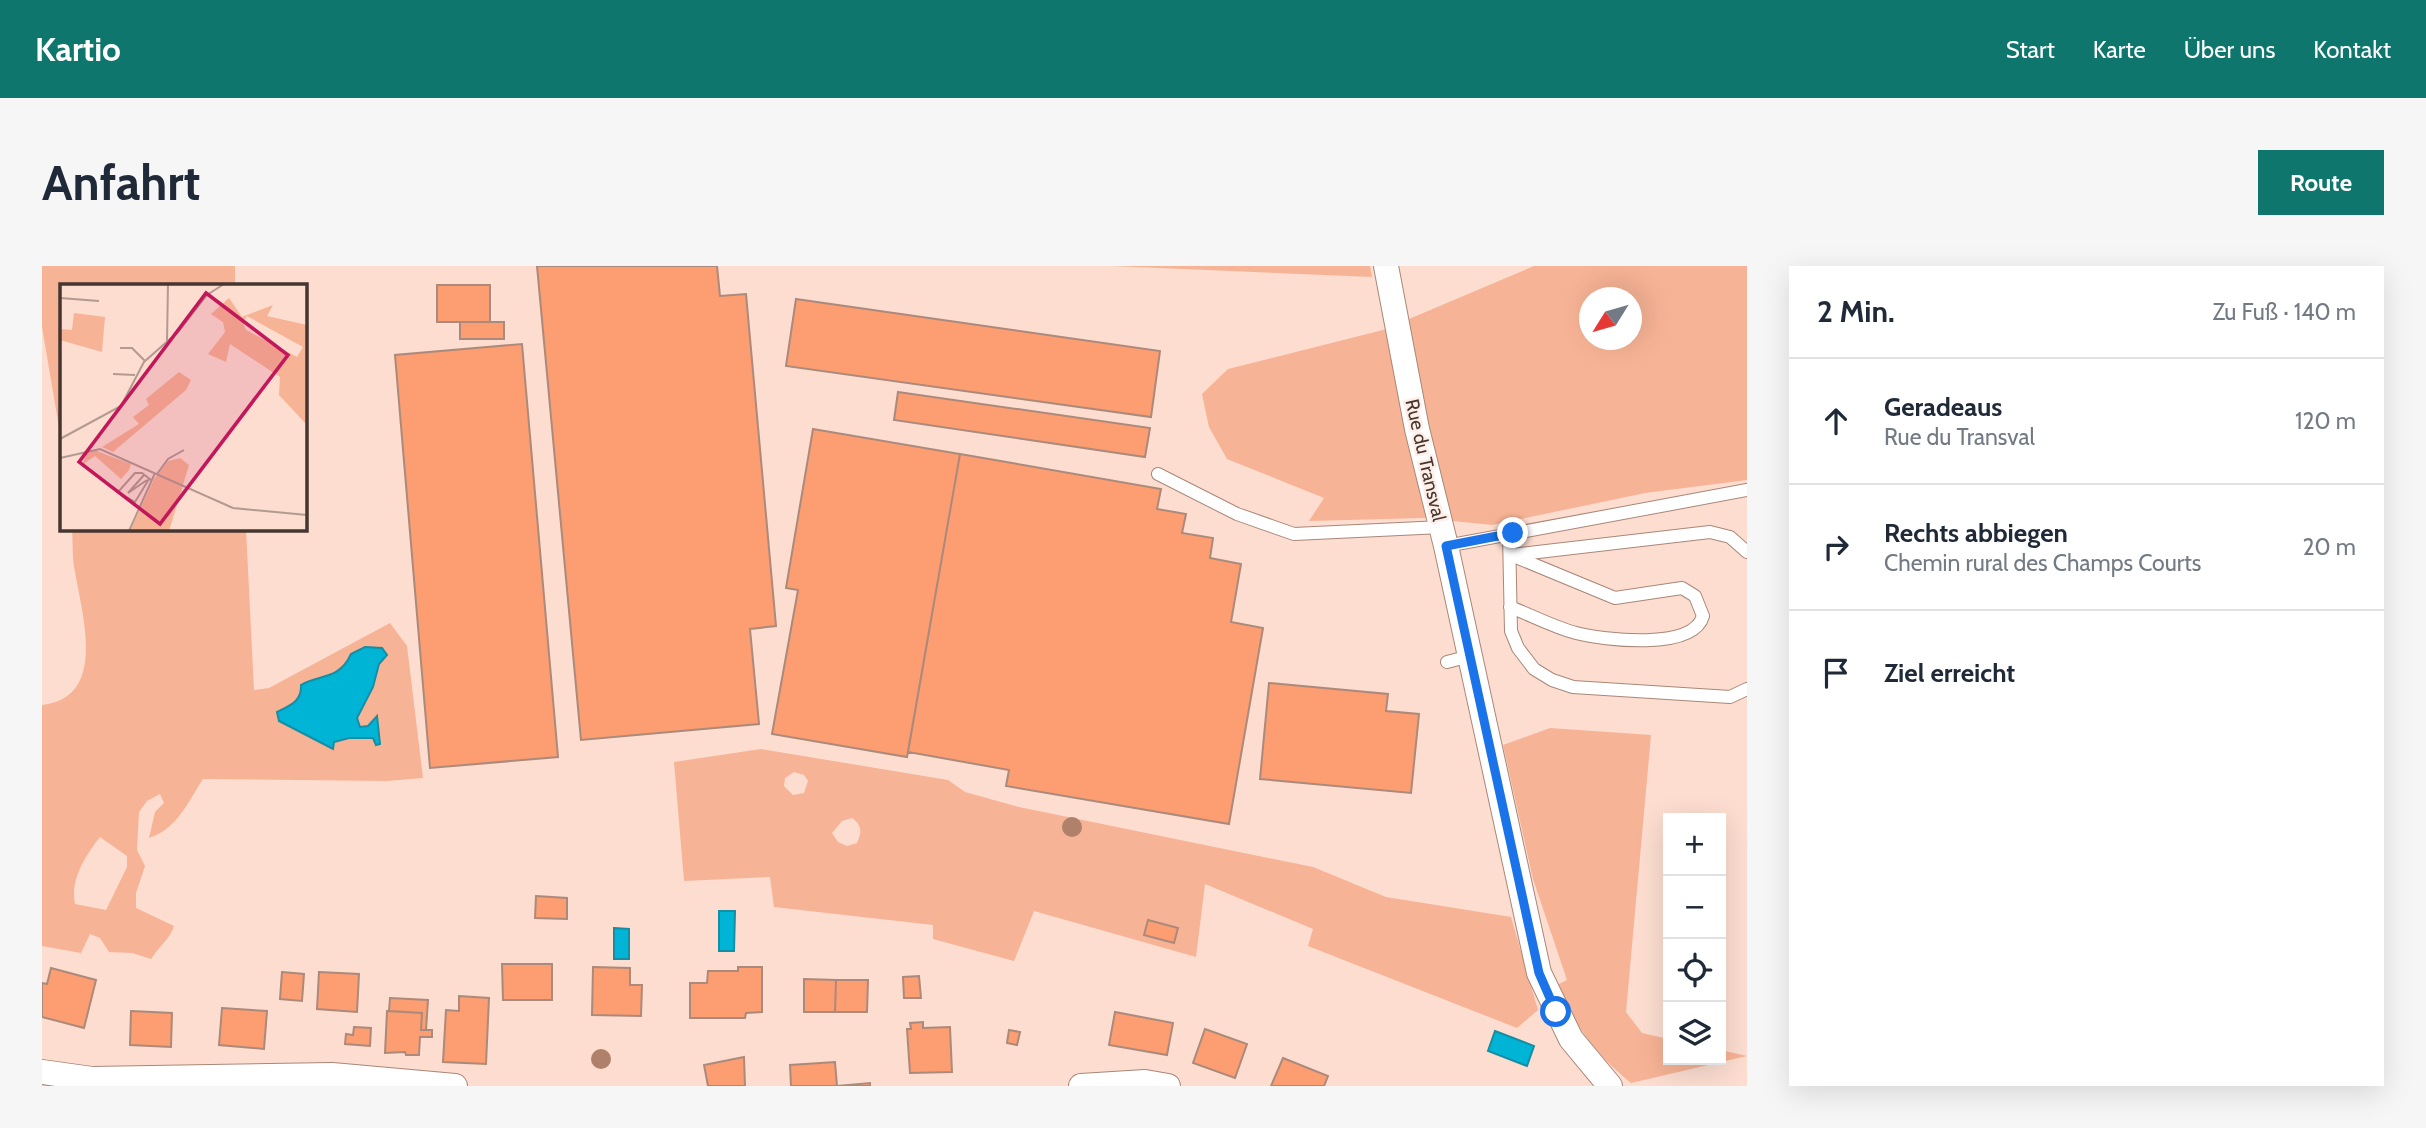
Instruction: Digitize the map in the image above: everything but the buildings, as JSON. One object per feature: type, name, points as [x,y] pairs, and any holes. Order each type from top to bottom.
[{"type":"street","name":"Rue du Transval","points":[[1386,266],[1417,429],[1444,537],[1459,659],[1539,973],[1571,1039],[1610,1086]]},
{"type":"street","points":[[42,1072],[92,1079],[332,1075],[455,1086]]},
{"type":"street","points":[[1081,1086],[1145,1082],[1168,1086]]},
{"type":"lane","points":[[1158,474],[1237,514],[1294,534],[1444,537],[1509,534],[1747,490]]},
{"type":"lane","points":[[1511,555],[1710,532],[1730,537],[1747,552]]},
{"type":"lane","points":[[1509,534],[1511,631],[1518,648],[1534,669],[1552,680],[1573,687],[1730,696],[1747,689]]},
{"type":"lane","points":[[1510,607],[1575,632],[1629,640],[1686,635],[1697,628],[1703,617],[1695,596],[1682,588],[1615,598],[1511,555]]},
{"type":"shaded area","points":[[42,266],[235,266],[235,284],[60,284],[60,433],[42,327]]},
{"type":"shaded area","points":[[1112,266],[1370,266],[1372,277]]},
{"type":"shaded area","points":[[1534,266],[1747,266],[1747,480],[1645,493],[1492,525],[1424,518],[1309,521],[1324,498],[1227,459],[1209,427],[1202,394],[1228,369],[1383,330]]},
{"type":"shaded area","points":[[72,530],[246,530],[254,690],[269,688],[390,623],[407,646],[423,778],[387,781],[203,779],[174,821],[159,834],[149,838],[155,812],[164,803],[160,794],[147,801],[139,812],[137,850],[145,866],[136,893],[136,908],[174,926],[170,935],[151,959],[132,953],[109,952],[100,938],[90,934],[81,953],[42,946],[42,705],[63,699],[76,687],[83,671],[86,652],[73,561]],"holes":[[[100,837],[127,856],[127,867],[106,910],[75,904],[77,877],[84,860]]]},
{"type":"shaded area","points":[[1550,728],[1651,735],[1626,1012],[1642,1033],[1663,1038],[1663,1065],[1708,1065],[1631,1083],[1596,1050],[1572,1015],[1557,985],[1567,980],[1533,879],[1503,745]]},
{"type":"shaded area","points":[[761,749],[948,780],[965,792],[1019,807],[1313,867],[1386,897],[1511,917],[1538,1010],[1517,1028],[1308,946],[1313,929],[1205,884],[1196,957],[1034,911],[1014,961],[933,939],[933,925],[774,907],[770,877],[684,881],[674,762]],"holes":[[[794,772],[804,775],[808,781],[804,793],[793,795],[784,786],[785,778]],[[852,818],[859,826],[860,835],[857,843],[847,846],[838,842],[832,833],[842,821]]]},
{"type":"shaded area","points":[[1726,1051],[1747,1056],[1726,1061]]},
{"type":"water","points":[[365,647],[382,648],[387,655],[379,664],[373,687],[357,718],[360,727],[368,726],[377,716],[380,744],[376,745],[373,738],[349,738],[334,742],[333,749],[279,721],[277,712],[298,699],[301,685],[341,669],[351,654]]},
{"type":"water","points":[[719,911],[735,911],[734,951],[719,951]]},
{"type":"water","points":[[614,928],[629,929],[629,959],[614,959]]},
{"type":"water","points":[[1495,1031],[1534,1046],[1527,1066],[1488,1051]]},
{"type":"route","points":[[1513,533],[1446,546],[1539,973],[1556,1012]]}]
